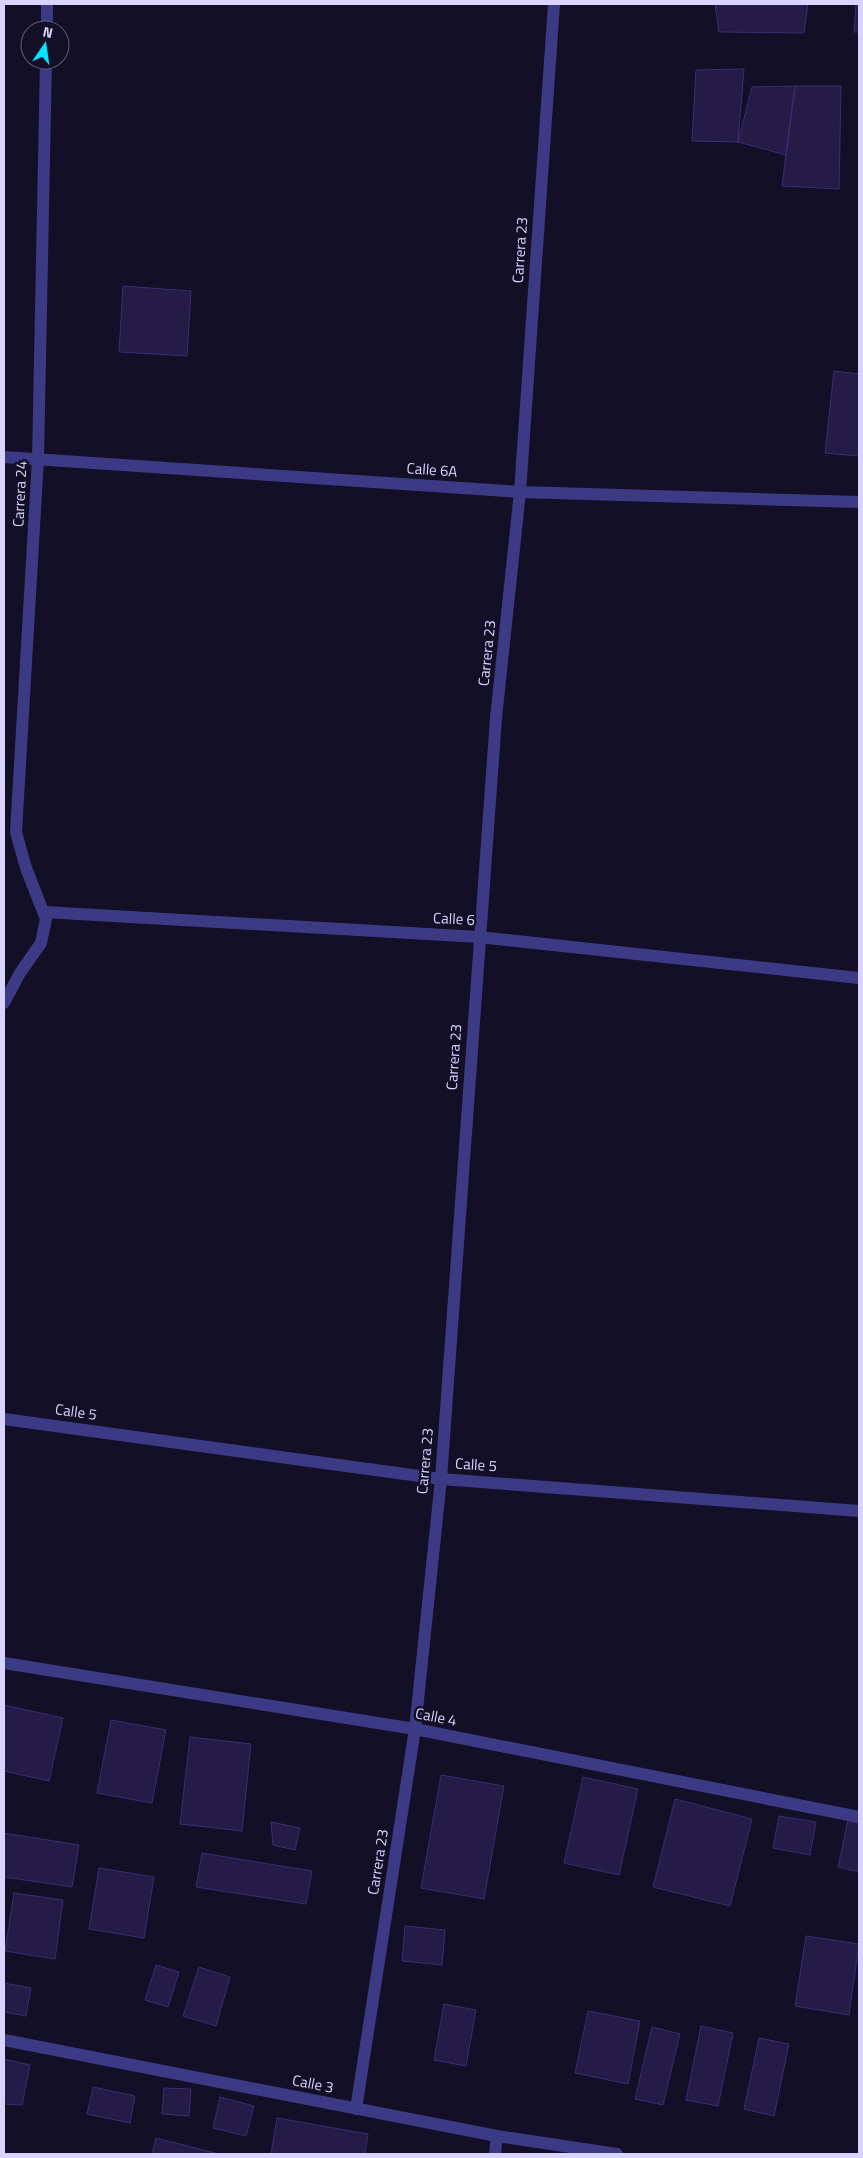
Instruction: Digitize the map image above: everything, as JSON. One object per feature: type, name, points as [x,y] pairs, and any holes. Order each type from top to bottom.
[{"type":"street","points":[[47,4],[47,20]]},
{"type":"street","name":"Carrera 23","points":[[356,2109],[415,1729],[441,1479],[479,937],[496,718],[520,492],[554,4]]},
{"type":"street","name":"Carrera 24","points":[[4,1003],[20,973],[41,943],[46,919],[26,868],[16,832],[38,458],[46,70]]},
{"type":"street","name":"Calle 6A","points":[[4,457],[520,492],[859,502]]},
{"type":"street","name":"Calle 6","points":[[44,912],[479,937],[859,978]]},
{"type":"street","name":"Calle 5","points":[[4,1419],[441,1479],[859,1511]]},
{"type":"street","name":"Calle 4","points":[[4,1663],[415,1729],[859,1817]]},
{"type":"street","name":"Calle 3","points":[[4,2040],[497,2136],[598,2153],[617,2154]]},
{"type":"street","points":[[495,2154],[497,2136]]},
{"type":"building","points":[[715,4],[808,4],[804,33],[719,32]]},
{"type":"building","points":[[856,4],[859,4],[859,32],[854,32]]},
{"type":"building","points":[[744,69],[738,142],[692,141],[696,70]]},
{"type":"building","points":[[795,86],[841,86],[839,189],[782,186]]},
{"type":"building","points":[[795,86],[786,155],[738,142],[752,87]]},
{"type":"building","points":[[123,286],[191,291],[187,356],[119,352]]},
{"type":"building","points":[[834,371],[859,374],[859,456],[825,453]]},
{"type":"building","points":[[4,1705],[63,1718],[49,1781],[4,1771]]},
{"type":"building","points":[[111,1720],[166,1730],[152,1803],[97,1793]]},
{"type":"building","points":[[190,1737],[251,1744],[242,1831],[180,1824]]},
{"type":"building","points":[[441,1775],[504,1786],[484,1899],[421,1888]]},
{"type":"building","points":[[583,1777],[638,1789],[619,1875],[564,1863]]},
{"type":"building","points":[[675,1799],[752,1819],[730,1906],[653,1887]]},
{"type":"building","points":[[779,1816],[816,1822],[810,1855],[773,1848]]},
{"type":"building","points":[[848,1820],[859,1823],[859,1872],[838,1867]]},
{"type":"building","points":[[271,1822],[300,1828],[295,1850],[273,1845]]},
{"type":"building","points":[[4,1833],[79,1845],[72,1887],[4,1877]]},
{"type":"building","points":[[202,1853],[312,1871],[306,1904],[196,1887]]},
{"type":"building","points":[[99,1868],[154,1877],[144,1938],[89,1929]]},
{"type":"building","points":[[14,1893],[63,1900],[55,1959],[5,1951]]},
{"type":"building","points":[[405,1926],[445,1930],[442,1965],[402,1961]]},
{"type":"building","points":[[806,1936],[859,1944],[849,2015],[795,2006]]},
{"type":"building","points":[[156,1965],[179,1972],[168,2007],[145,2000]]},
{"type":"building","points":[[199,1967],[230,1977],[216,2026],[183,2016]]},
{"type":"building","points":[[4,1983],[31,1988],[26,2016],[4,2012]]},
{"type":"building","points":[[444,2004],[476,2010],[466,2066],[434,2060]]},
{"type":"building","points":[[588,2011],[640,2021],[628,2084],[575,2073]]},
{"type":"building","points":[[701,2026],[733,2033],[718,2106],[686,2100]]},
{"type":"building","points":[[652,2027],[680,2034],[663,2105],[635,2099]]},
{"type":"building","points":[[759,2038],[789,2044],[774,2116],[744,2109]]},
{"type":"building","points":[[4,2059],[30,2065],[22,2105],[4,2104]]},
{"type":"building","points":[[93,2087],[135,2096],[130,2123],[87,2114]]},
{"type":"building","points":[[164,2088],[191,2089],[189,2116],[162,2114]]},
{"type":"building","points":[[220,2097],[254,2106],[246,2136],[213,2128]]},
{"type":"building","points":[[277,2118],[368,2134],[365,2154],[271,2154]]},
{"type":"building","points":[[156,2138],[219,2154],[152,2154]]}]
